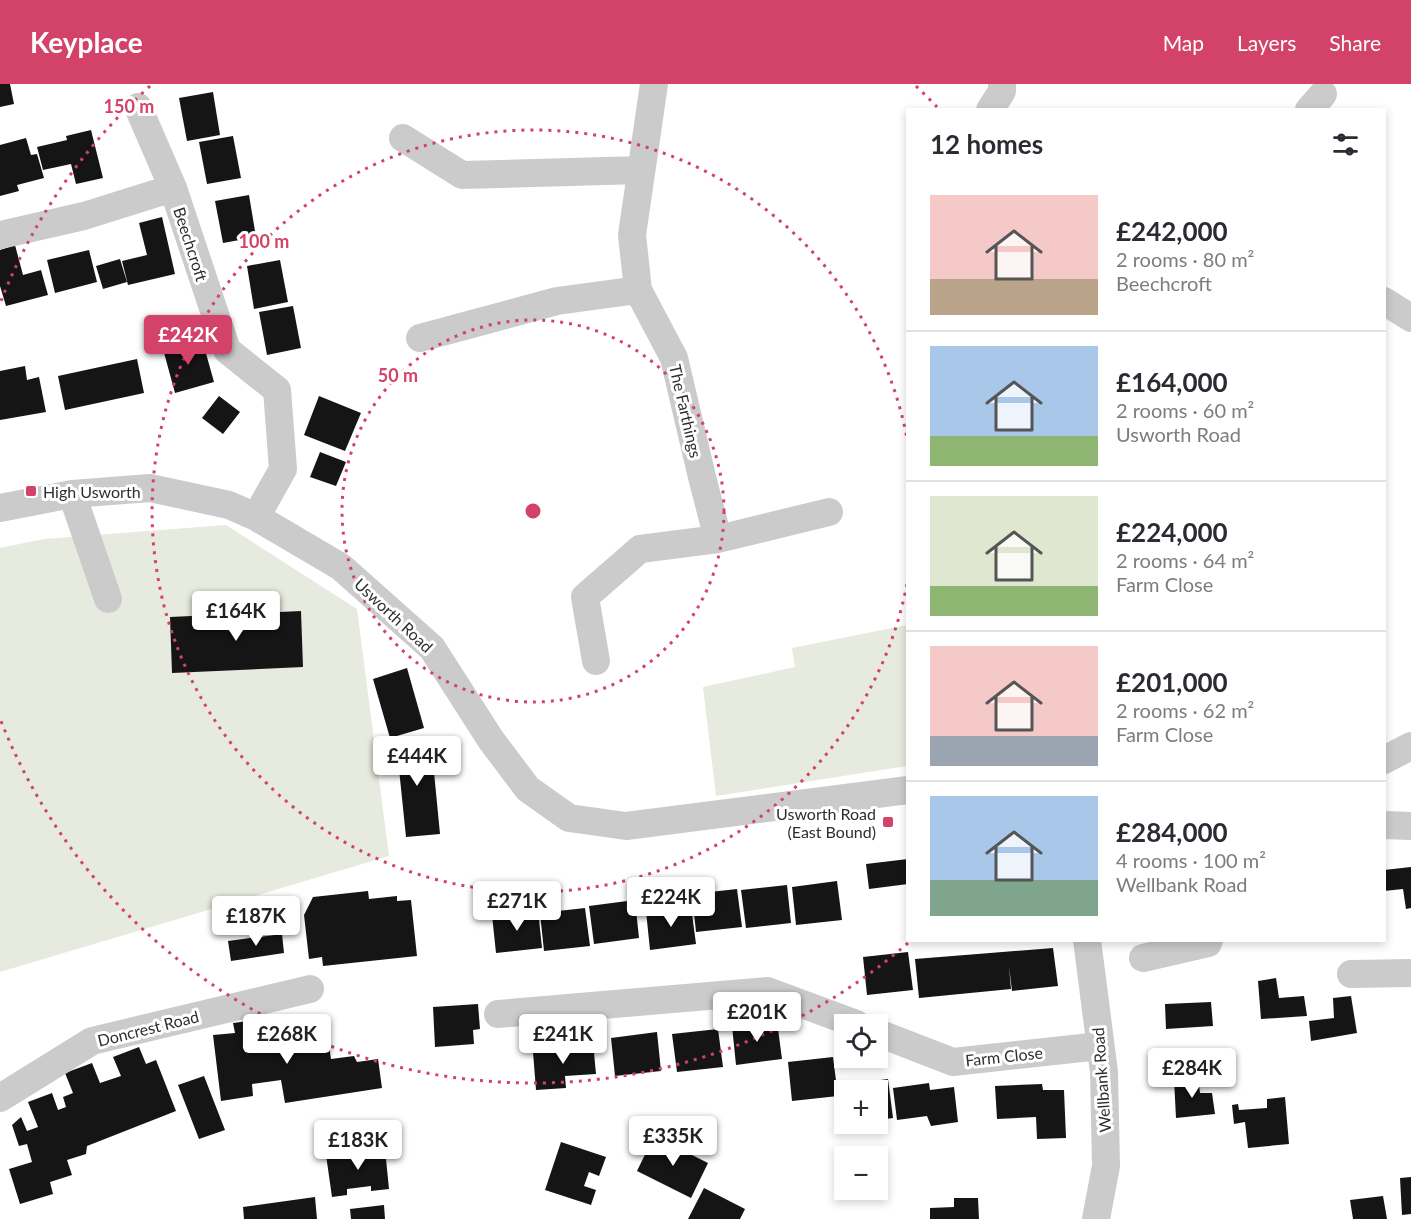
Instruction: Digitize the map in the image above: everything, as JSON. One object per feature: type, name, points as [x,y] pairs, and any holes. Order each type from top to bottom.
[{"type":"street","name":"The Farthings","points":[[654,84],[632,235],[638,290],[674,358],[718,538]]},
{"type":"street","points":[[991,108],[1002,91],[1002,84]]},
{"type":"street","name":"Beechcroft","points":[[138,108],[173,188],[227,350],[277,390],[283,469],[256,517]]},
{"type":"street","points":[[403,138],[462,175],[641,170]]},
{"type":"street","name":"Beechcroft","points":[[0,235],[84,216],[173,188]]},
{"type":"street","points":[[420,338],[557,301],[638,290]]},
{"type":"street","points":[[1386,302],[1411,318]]},
{"type":"street","name":"Usworth Road","points":[[0,508],[72,494],[150,489],[229,506],[256,517],[341,567],[432,648],[491,741],[528,789],[569,818],[626,826],[906,790]]},
{"type":"street","points":[[72,494],[108,599]]},
{"type":"street","points":[[596,661],[585,597],[640,549],[718,538],[829,512]]},
{"type":"street","points":[[1386,759],[1411,746]]},
{"type":"street","points":[[1386,825],[1411,826]]},
{"type":"street","name":"Wellbank Road","points":[[1087,942],[1104,1072],[1106,1166],[1096,1219]]},
{"type":"street","points":[[1143,958],[1208,942]]},
{"type":"street","points":[[1351,974],[1411,973]]},
{"type":"street","name":"Doncrest Road","points":[[0,1098],[92,1041],[310,989]]},
{"type":"street","points":[[498,1014],[767,991],[834,1016]]},
{"type":"street","name":"Farm Close","points":[[888,1037],[953,1062],[1100,1046]]},
{"type":"shaded area","points":[[226,525],[357,609],[389,856],[0,972],[0,548],[44,539]]},
{"type":"shaded area","points":[[906,625],[906,766],[716,796],[703,687],[795,667],[792,648]]},
{"type":"building","points":[[0,84],[10,84],[14,104],[0,107]]},
{"type":"building","points":[[213,92],[220,135],[187,141],[179,98]]},
{"type":"building","points":[[91,130],[103,178],[76,184],[71,164],[43,170],[37,147],[67,140],[66,136]]},
{"type":"building","points":[[233,136],[241,178],[207,184],[199,142]]},
{"type":"building","points":[[26,138],[31,155],[37,154],[44,178],[17,185],[19,191],[0,196],[0,145]]},
{"type":"building","points":[[249,195],[256,237],[223,243],[215,201]]},
{"type":"building","points":[[162,217],[175,274],[128,285],[122,261],[147,255],[139,223]]},
{"type":"building","points":[[15,245],[23,275],[41,270],[48,295],[6,306],[0,286],[0,250]]},
{"type":"building","points":[[89,250],[97,282],[55,293],[47,260]]},
{"type":"building","points":[[120,259],[127,282],[103,289],[96,266]]},
{"type":"building","points":[[280,260],[288,302],[254,309],[247,266]]},
{"type":"building","points":[[293,306],[301,348],[267,355],[259,312]]},
{"type":"building","points":[[202,339],[214,382],[175,393],[163,349]]},
{"type":"building","points":[[137,359],[144,393],[65,410],[58,376]]},
{"type":"building","points":[[25,366],[27,380],[39,377],[46,412],[0,420],[0,371]]},
{"type":"building","points":[[219,396],[240,412],[223,434],[202,418]]},
{"type":"building","points":[[319,396],[361,413],[345,451],[304,435]]},
{"type":"building","points":[[320,452],[346,462],[336,486],[310,477]]},
{"type":"building","points":[[301,611],[303,667],[172,673],[170,617]]},
{"type":"building","points":[[407,668],[424,728],[390,738],[373,679]]},
{"type":"building","points":[[431,741],[440,834],[406,837],[399,769],[390,770],[388,746]]},
{"type":"building","points":[[906,859],[906,884],[869,889],[866,864]]},
{"type":"building","points":[[1411,867],[1411,908],[1406,909],[1403,889],[1386,891],[1386,870]]},
{"type":"building","points":[[837,881],[842,920],[796,925],[792,887]]},
{"type":"building","points":[[787,885],[791,923],[746,928],[741,890]]},
{"type":"building","points":[[737,889],[742,927],[696,932],[692,894]]},
{"type":"building","points":[[368,891],[369,899],[397,896],[397,901],[411,900],[417,956],[323,966],[322,957],[309,959],[304,915],[313,897]]},
{"type":"building","points":[[635,900],[639,938],[594,944],[589,906]]},
{"type":"building","points":[[691,906],[696,944],[650,950],[646,911]]},
{"type":"building","points":[[585,908],[590,946],[544,951],[540,913]]},
{"type":"building","points":[[538,910],[542,948],[496,953],[492,915]]},
{"type":"building","points":[[282,934],[284,953],[231,961],[228,941]]},
{"type":"building","points":[[1053,948],[1058,986],[1012,991],[1009,966],[1011,989],[919,998],[915,959]]},
{"type":"building","points":[[908,952],[913,990],[867,995],[863,957]]},
{"type":"building","points":[[1276,978],[1279,998],[1304,996],[1307,1016],[1261,1019],[1258,981]]},
{"type":"building","points":[[1351,996],[1357,1033],[1311,1041],[1309,1021],[1334,1018],[1333,998]]},
{"type":"building","points":[[1211,1002],[1213,1026],[1166,1029],[1165,1004]]},
{"type":"building","points":[[478,1004],[480,1029],[473,1030],[474,1044],[435,1047],[433,1007]]},
{"type":"building","points":[[270,1018],[272,1029],[291,1027],[294,1050],[303,1041],[328,1038],[331,1059],[354,1056],[357,1062],[378,1059],[382,1088],[285,1103],[281,1080],[252,1084],[253,1096],[221,1101],[213,1035],[235,1033],[233,1023]]},
{"type":"building","points":[[777,1021],[782,1059],[736,1065],[732,1026]]},
{"type":"building","points":[[718,1029],[723,1067],[677,1072],[672,1034]]},
{"type":"building","points":[[657,1032],[661,1071],[615,1076],[611,1038]]},
{"type":"building","points":[[593,1042],[596,1074],[565,1076],[566,1088],[536,1090],[533,1052],[561,1050],[560,1044]]},
{"type":"building","points":[[139,1047],[146,1064],[156,1060],[176,1111],[87,1146],[86,1154],[67,1160],[72,1175],[50,1182],[53,1194],[20,1204],[9,1169],[32,1162],[27,1144],[19,1146],[12,1125],[21,1117],[27,1131],[38,1127],[28,1102],[52,1093],[58,1110],[66,1107],[63,1097],[73,1093],[65,1073],[92,1063],[100,1083],[121,1076],[113,1057]]},
{"type":"building","points":[[833,1057],[836,1080],[834,1080],[834,1096],[792,1101],[788,1062]]},
{"type":"building","points":[[204,1076],[225,1130],[199,1139],[178,1085]]},
{"type":"building","points":[[1198,1077],[1200,1093],[1212,1093],[1215,1114],[1176,1118],[1174,1079]]},
{"type":"building","points":[[888,1079],[893,1118],[888,1119],[888,1080],[880,1080]]},
{"type":"building","points":[[929,1083],[930,1090],[954,1087],[958,1122],[931,1126],[927,1116],[897,1120],[893,1088]]},
{"type":"building","points":[[1042,1084],[1043,1090],[1064,1090],[1066,1138],[1037,1139],[1036,1117],[997,1119],[995,1086]]},
{"type":"building","points":[[1285,1097],[1289,1144],[1248,1148],[1245,1122],[1234,1124],[1232,1105],[1238,1104],[1239,1110],[1267,1108],[1267,1099]]},
{"type":"building","points":[[654,1136],[708,1163],[691,1198],[637,1171]]},
{"type":"building","points":[[561,1142],[606,1157],[599,1176],[589,1172],[584,1186],[596,1190],[591,1205],[545,1190]]},
{"type":"building","points":[[385,1149],[389,1189],[371,1191],[371,1186],[347,1189],[347,1195],[332,1197],[326,1155]]},
{"type":"building","points":[[1411,1177],[1411,1214],[1402,1215],[1400,1178]]},
{"type":"building","points":[[704,1188],[745,1209],[740,1219],[688,1219]]},
{"type":"building","points":[[1383,1196],[1387,1219],[1353,1219],[1350,1200]]},
{"type":"building","points":[[315,1197],[317,1219],[244,1219],[243,1207]]},
{"type":"building","points":[[954,1198],[978,1198],[979,1219],[930,1219],[930,1208],[954,1207]]},
{"type":"building","points":[[384,1205],[385,1219],[351,1219],[350,1209]]},
{"type":"place","name":"High Usworth","points":[[31,491]]},
{"type":"place","name":"Usworth Road (East Bound)","points":[[888,822]]}]
